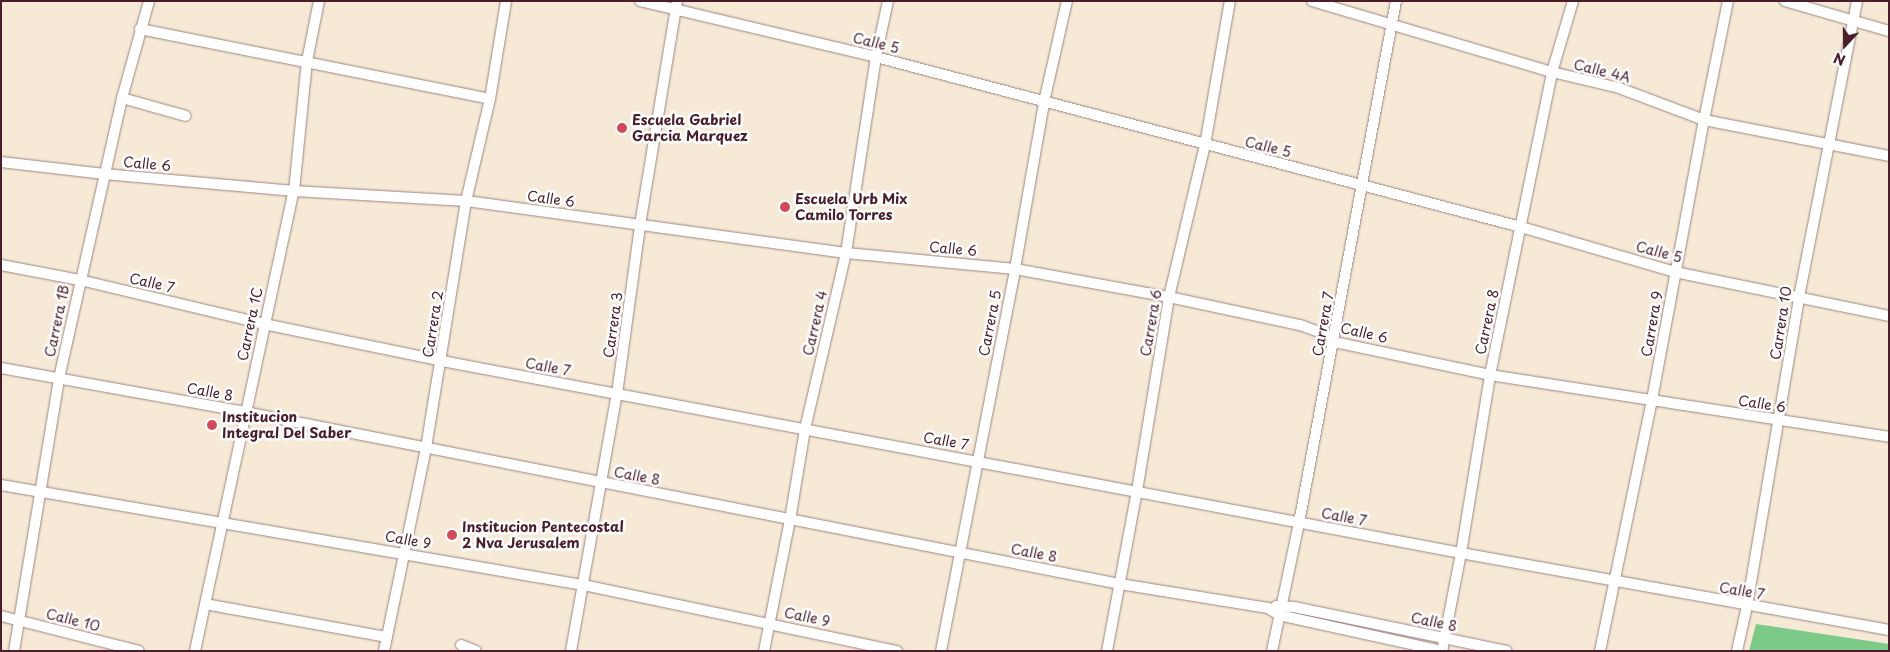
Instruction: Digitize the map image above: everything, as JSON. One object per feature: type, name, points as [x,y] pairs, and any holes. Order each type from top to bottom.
[{"type":"street","name":"Carrera 1B","points":[[14,651],[59,378],[104,174],[148,1]]},
{"type":"street","name":"Carrera 1C","points":[[195,651],[294,191],[306,61],[318,1]]},
{"type":"street","name":"Carrera 2","points":[[384,651],[426,448],[442,361],[466,202],[490,99],[506,1]]},
{"type":"street","name":"Calle 5","points":[[640,1],[676,5],[876,57],[1521,227],[1675,272],[1889,316]]},
{"type":"street","name":"Carrera 4","points":[[764,651],[790,520],[805,429],[846,253],[876,57],[888,1]]},
{"type":"street","name":"Carrera 5","points":[[941,651],[1015,269],[1044,102],[1067,1]]},
{"type":"street","name":"Carrera 6","points":[[1107,651],[1137,491],[1169,297],[1205,145],[1230,1]]},
{"type":"street","name":"Calle 4A","points":[[1312,1],[1552,72],[1619,88],[1704,120],[1889,156]]},
{"type":"street","name":"Carrera 7","points":[[1272,651],[1300,523],[1396,1]]},
{"type":"street","name":"Carrera 8","points":[[1442,651],[1461,553],[1490,375],[1552,72],[1572,1]]},
{"type":"street","name":"Carrera 9","points":[[1600,651],[1652,400],[1728,1]]},
{"type":"street","points":[[1785,1],[1889,31]]},
{"type":"street","name":"Carrera 10","points":[[1737,651],[1747,606],[1827,144],[1857,1]]},
{"type":"street","name":"Carrera 3","points":[[571,651],[617,394],[640,225],[676,5]]},
{"type":"street","points":[[140,29],[490,99]]},
{"type":"street","points":[[122,98],[186,116]]},
{"type":"street","name":"Calle 6","points":[[1,162],[104,174],[294,191],[466,202],[846,253],[1015,269],[1169,297],[1300,324],[1320,332],[1334,342],[1490,375],[1889,437]]},
{"type":"street","name":"Calle 7","points":[[1,265],[80,280],[264,324],[442,361],[978,460],[1461,553],[1747,606],[1889,630]]},
{"type":"street","name":"Calle 8","points":[[1,368],[245,412],[1120,584],[1444,638],[1506,651]]},
{"type":"street","name":"Calle 9","points":[[1,485],[583,585],[897,651]]},
{"type":"street","points":[[205,604],[386,637]]},
{"type":"street","name":"Calle 8","points":[[1280,610],[1442,651]]},
{"type":"street","name":"Calle 10","points":[[1,616],[139,651]]},
{"type":"street","points":[[461,645],[476,651]]},
{"type":"green space","points":[[1756,624],[1889,644],[1889,651],[1749,651]]},
{"type":"place","name":"Escuela Gabriel Garcia Marquez","points":[[622,128]]},
{"type":"place","name":"Escuela Urb Mix Camilo Torres","points":[[785,207]]},
{"type":"place","name":"Institucion Integral Del Saber","points":[[212,425]]},
{"type":"place","name":"Institucion Pentecostal 2 Nva Jerusalem","points":[[452,535]]}]
